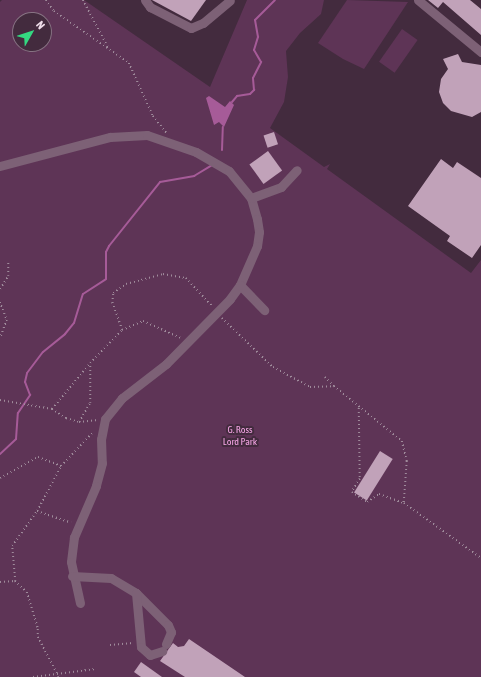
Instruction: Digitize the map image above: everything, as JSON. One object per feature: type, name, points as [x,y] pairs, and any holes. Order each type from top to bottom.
[{"type":"lane","points":[[145,0],[150,7],[191,28],[203,23],[230,0]]},
{"type":"lane","points":[[418,0],[481,52]]},
{"type":"lane","points":[[0,166],[110,137],[133,134],[146,135],[174,141],[225,167],[238,179],[250,198],[260,232],[257,246],[240,285],[218,313],[166,364],[122,398],[106,419],[101,438],[102,463],[96,486],[78,526],[71,562],[72,576],[80,603]]},
{"type":"lane","points":[[250,198],[281,187],[297,170]]},
{"type":"lane","points":[[240,285],[264,310]]},
{"type":"lane","points":[[72,576],[111,578],[136,593],[168,625],[171,632],[164,647],[150,655],[144,652],[141,644],[136,593]]},
{"type":"path","points":[[46,0],[54,11],[129,63],[153,116],[174,141]]},
{"type":"path","points":[[83,0],[109,50]]},
{"type":"path","points":[[163,135],[174,141]]},
{"type":"path","points":[[0,289],[8,276],[8,261]]},
{"type":"path","points":[[122,330],[112,303],[113,293],[126,284],[163,274],[186,278],[246,344],[273,367],[310,386],[334,386]]},
{"type":"path","points":[[0,302],[7,320],[0,339]]},
{"type":"path","points":[[52,409],[90,363],[122,330],[143,321],[189,342]]},
{"type":"path","points":[[79,422],[90,403],[90,363]]},
{"type":"path","points":[[325,377],[359,408],[402,440],[407,461],[404,503]]},
{"type":"path","points":[[0,400],[52,409],[66,418],[79,422],[106,419]]},
{"type":"path","points":[[359,408],[360,479],[352,492],[367,502],[375,495],[379,494],[404,503],[481,558]]},
{"type":"path","points":[[58,677],[38,637],[38,629],[27,592],[15,581],[12,546],[37,511],[61,466],[96,429]]},
{"type":"path","points":[[0,478],[38,457],[61,466]]},
{"type":"path","points":[[37,511],[78,526]]},
{"type":"path","points":[[0,582],[15,581]]},
{"type":"path","points":[[110,645],[141,644]]},
{"type":"path","points":[[33,677],[95,670]]},
{"type":"green space","name":"G. Ross Lord Park","points":[[2,0],[84,0],[210,87],[247,0],[324,0],[321,14],[300,33],[286,51],[288,77],[284,102],[270,128],[324,167],[330,164],[327,169],[471,273],[481,260],[481,677],[0,677],[0,2]]},
{"type":"green space","points":[[347,0],[408,2],[364,69],[343,59],[318,43]]},
{"type":"green space","points":[[402,29],[418,40],[395,73],[379,62]]},
{"type":"shaded area","points":[[209,96],[225,107],[230,101],[234,105],[224,127],[219,122],[214,125],[206,98]]},
{"type":"building","points":[[152,0],[206,0],[191,21]]},
{"type":"building","points":[[428,0],[470,0],[481,9],[481,35],[443,2],[438,8]]},
{"type":"building","points":[[458,54],[462,62],[481,65],[481,112],[472,117],[451,111],[443,103],[439,92],[441,79],[448,69],[443,59]]},
{"type":"building","points":[[274,132],[278,144],[268,148],[264,135]]},
{"type":"building","points":[[268,151],[282,170],[263,184],[249,165]]},
{"type":"building","points":[[441,159],[453,168],[457,162],[481,178],[481,245],[472,258],[447,241],[450,236],[408,206]]},
{"type":"building","points":[[380,451],[393,459],[367,501],[354,493]]},
{"type":"building","points":[[189,639],[245,677],[185,677],[160,661],[173,643],[178,647],[184,646]]},
{"type":"building","points":[[141,662],[162,677],[141,677],[134,672]]},
{"type":"waterway","points":[[232,102],[237,96],[250,94],[254,90],[253,78],[261,62],[254,50],[258,37],[255,20],[275,0]]},
{"type":"waterway","points":[[222,150],[223,127]]},
{"type":"waterway","points":[[0,454],[16,439],[18,413],[30,395],[25,382],[27,373],[43,352],[65,334],[74,323],[83,294],[106,279],[106,252],[109,246],[160,182],[194,176],[212,165]]}]
